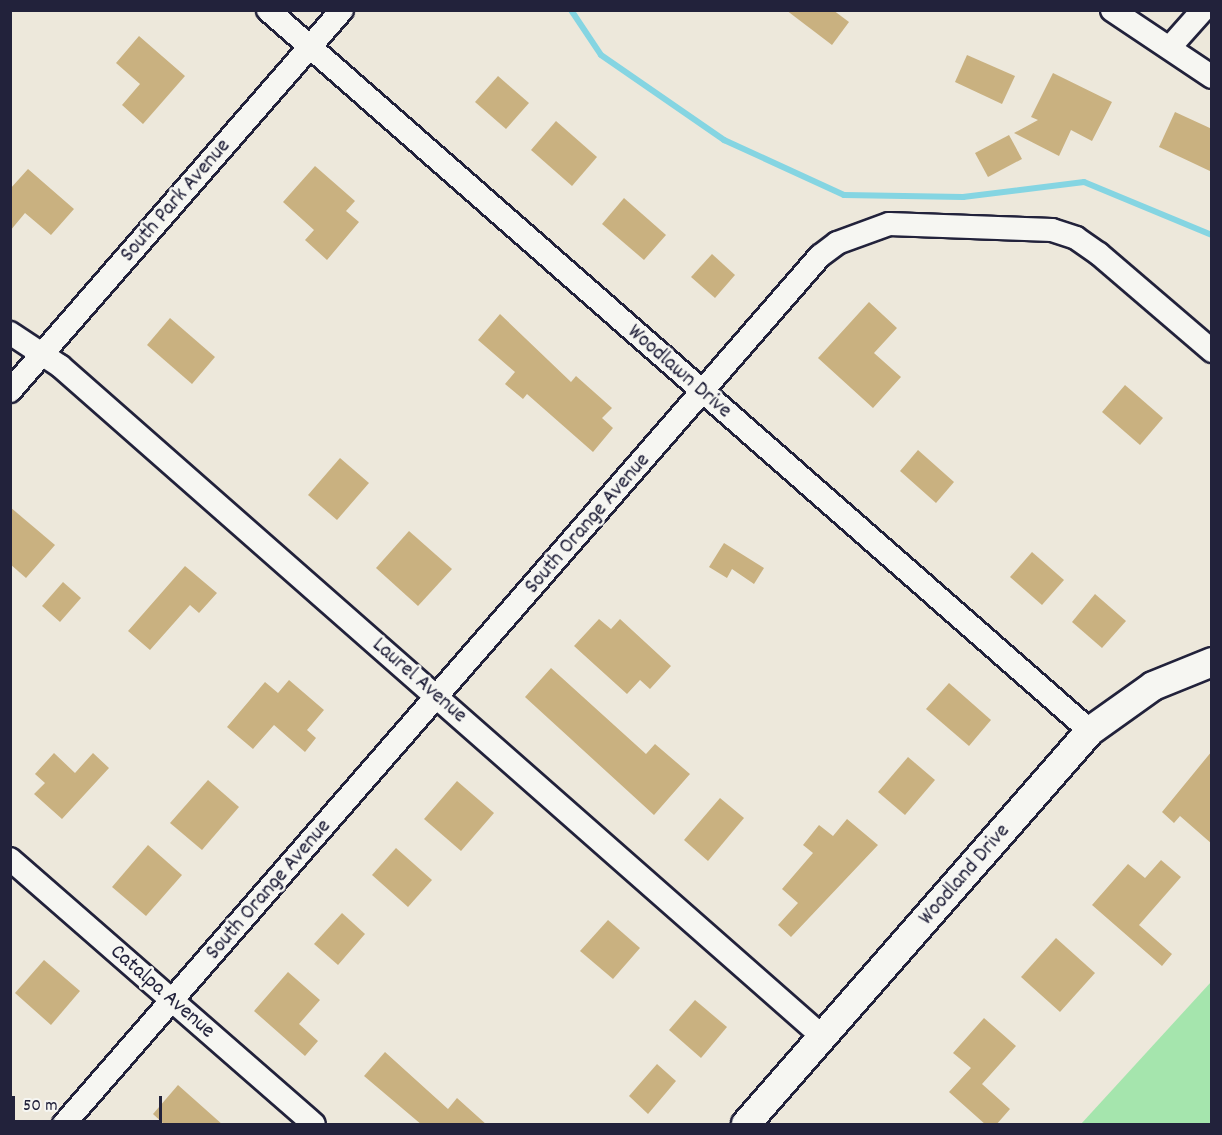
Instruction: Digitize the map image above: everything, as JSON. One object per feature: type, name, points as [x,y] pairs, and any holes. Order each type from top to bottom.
[{"type":"main road","name":"Woodland Drive","points":[[746,1125],[1090,731],[1153,686],[1212,662]]},
{"type":"street","name":"Woodlawn Drive","points":[[268,10],[1090,731]]},
{"type":"street","name":"South Park Avenue","points":[[10,391],[342,10]]},
{"type":"street","points":[[1112,10],[1171,46],[1212,77]]},
{"type":"street","points":[[1171,46],[1203,10]]},
{"type":"street","name":"South Orange Avenue","points":[[64,1125],[820,256],[860,231],[889,224],[1029,225],[1076,237],[1212,351]]},
{"type":"street","name":"Laurel Avenue","points":[[10,333],[60,366],[823,1037]]},
{"type":"street","name":"Catalpa Avenue","points":[[10,859],[314,1125]]},
{"type":"green space","points":[[1211,982],[1211,1124],[1081,1124]]},
{"type":"building","points":[[786,10],[833,10],[849,22],[832,45]]},
{"type":"building","points":[[139,36],[185,76],[143,124],[122,105],[140,84],[116,63]]},
{"type":"building","points":[[967,55],[1015,76],[1002,104],[955,82]]},
{"type":"building","points":[[1053,73],[1112,102],[1092,141],[1071,130],[1059,156],[1014,133],[1038,120],[1031,117]]},
{"type":"building","points":[[498,76],[529,103],[506,129],[475,102]]},
{"type":"building","points":[[1175,112],[1212,129],[1212,172],[1159,147]]},
{"type":"building","points":[[556,121],[597,157],[572,186],[531,150]]},
{"type":"building","points":[[1009,135],[1022,159],[988,177],[975,153]]},
{"type":"building","points":[[315,166],[355,201],[346,211],[359,222],[327,260],[305,240],[314,230],[283,202]]},
{"type":"building","points":[[28,169],[74,209],[51,235],[25,213],[10,231],[10,189]]},
{"type":"building","points":[[624,198],[666,235],[644,260],[602,224]]},
{"type":"building","points":[[712,254],[735,275],[715,298],[691,277]]},
{"type":"building","points":[[869,302],[897,328],[874,353],[901,377],[873,408],[818,358]]},
{"type":"building","points":[[500,314],[571,382],[576,376],[612,408],[602,418],[613,428],[593,452],[527,394],[523,399],[505,384],[515,372],[478,340]]},
{"type":"building","points":[[170,318],[215,357],[192,384],[147,345]]},
{"type":"building","points":[[1125,385],[1163,418],[1140,445],[1102,412]]},
{"type":"building","points":[[918,450],[954,482],[936,503],[900,471]]},
{"type":"building","points":[[340,458],[369,483],[337,520],[308,495]]},
{"type":"building","points":[[10,507],[55,545],[26,578],[10,564]]},
{"type":"building","points":[[409,531],[452,569],[418,606],[376,568]]},
{"type":"building","points":[[724,543],[764,568],[754,584],[732,569],[727,578],[709,567]]},
{"type":"building","points":[[1032,552],[1064,580],[1042,605],[1010,577]]},
{"type":"building","points":[[185,566],[217,593],[199,613],[190,605],[150,650],[128,631]]},
{"type":"building","points":[[63,582],[81,598],[60,622],[42,606]]},
{"type":"building","points":[[1095,594],[1126,621],[1102,648],[1072,622]]},
{"type":"building","points":[[599,619],[611,629],[620,619],[671,666],[650,689],[640,680],[627,694],[574,646]]},
{"type":"building","points":[[551,668],[646,754],[655,744],[690,774],[654,815],[525,697]]},
{"type":"building","points":[[289,680],[324,710],[307,730],[316,738],[305,752],[274,725],[253,749],[227,727],[265,682],[278,693]]},
{"type":"building","points":[[949,683],[991,720],[969,746],[926,709]]},
{"type":"building","points":[[1212,751],[1212,844],[1180,816],[1174,823],[1162,812]]},
{"type":"building","points":[[54,753],[75,773],[93,753],[109,768],[62,819],[34,794],[45,783],[35,774]]},
{"type":"building","points":[[908,757],[935,780],[905,815],[878,792]]},
{"type":"building","points":[[208,780],[239,807],[202,850],[170,823]]},
{"type":"building","points":[[457,781],[494,813],[461,851],[424,819]]},
{"type":"building","points":[[720,798],[744,818],[708,861],[684,840]]},
{"type":"building","points":[[847,819],[878,845],[791,937],[778,925],[798,903],[782,889],[813,853],[803,845],[819,825],[833,836]]},
{"type":"building","points":[[148,845],[182,875],[146,916],[112,887]]},
{"type":"building","points":[[396,848],[432,880],[408,907],[372,875]]},
{"type":"building","points":[[1161,860],[1181,877],[1139,925],[1172,954],[1162,966],[1092,905],[1128,864],[1145,878]]},
{"type":"building","points":[[342,913],[365,934],[338,965],[314,944]]},
{"type":"building","points":[[608,920],[640,948],[613,979],[580,951]]},
{"type":"building","points":[[1056,938],[1095,973],[1060,1012],[1021,977]]},
{"type":"building","points":[[44,960],[80,991],[51,1025],[15,993]]},
{"type":"building","points":[[288,972],[320,1000],[299,1024],[318,1041],[305,1056],[254,1011]]},
{"type":"building","points":[[695,1000],[727,1027],[701,1058],[669,1030]]},
{"type":"building","points":[[984,1018],[1016,1046],[982,1084],[1010,1109],[996,1125],[986,1125],[949,1092],[971,1068],[953,1053]]},
{"type":"building","points":[[385,1052],[448,1109],[457,1098],[487,1125],[422,1125],[364,1076]]},
{"type":"building","points":[[657,1064],[676,1081],[648,1114],[629,1096]]},
{"type":"building","points":[[178,1085],[223,1125],[165,1125],[153,1114]]},
{"type":"waterway","points":[[571,10],[601,55],[724,140],[844,195],[963,197],[1084,182],[1212,235]]}]
